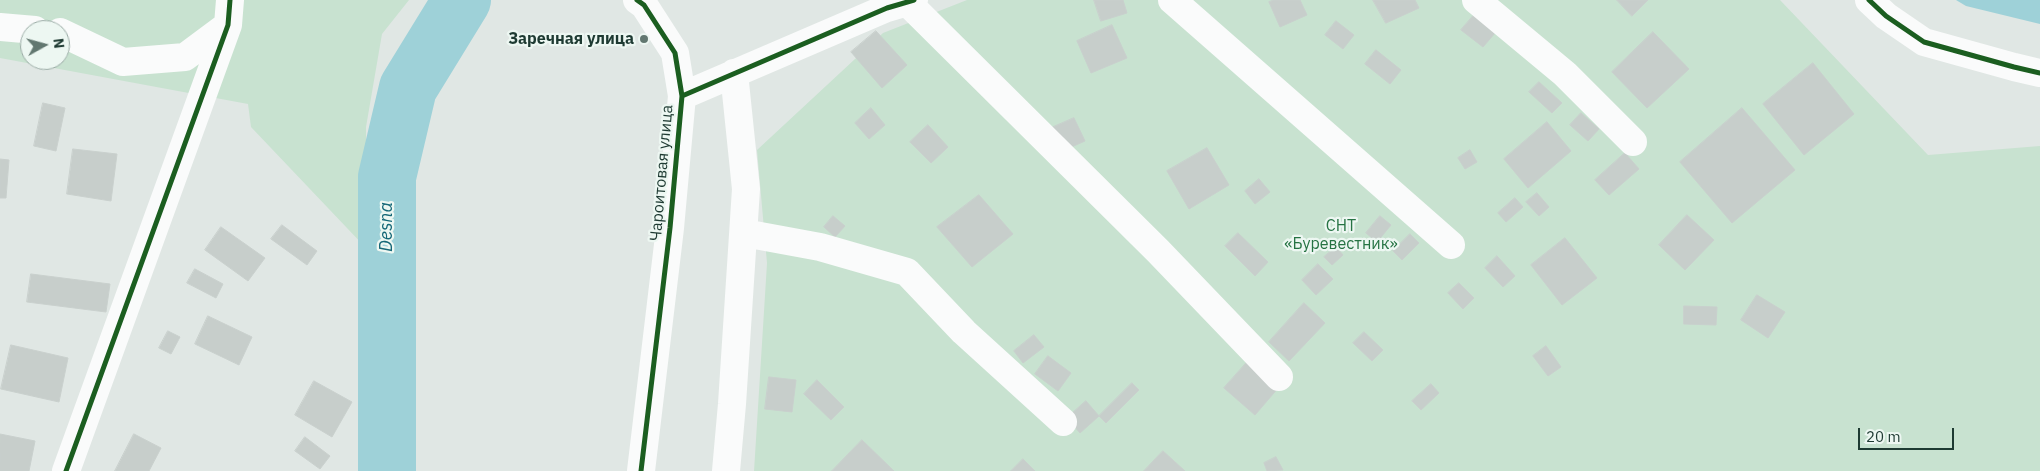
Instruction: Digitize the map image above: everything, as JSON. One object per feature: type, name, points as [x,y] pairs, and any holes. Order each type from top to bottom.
[{"type":"street","points":[[1172,0],[1451,245]]},
{"type":"street","points":[[1476,0],[1565,74],[1633,142]]},
{"type":"street","points":[[1869,0],[1886,16],[1924,42],[2014,67],[2040,72]]},
{"type":"street","points":[[910,1],[1158,251],[1279,377]]},
{"type":"street","name":"Чароитовая улица","points":[[641,471],[670,228],[682,96],[887,8],[910,1]]},
{"type":"street","points":[[641,3],[675,53],[682,96]]},
{"type":"street","points":[[70,37],[123,62],[185,57],[229,12]]},
{"type":"street","points":[[66,471],[229,12]]},
{"type":"street","points":[[0,27],[20,29]]},
{"type":"street","points":[[726,471],[746,189],[734,73]]},
{"type":"street","points":[[744,234],[820,247],[907,272],[964,332],[1063,422]]},
{"type":"green space","points":[[0,0],[409,0],[382,34],[366,127],[366,248],[251,127],[248,104],[65,70],[70,70],[70,20],[20,20],[20,62],[0,58]]},
{"type":"green space","name":"СНТ «Буревестник»","points":[[967,0],[1780,0],[1928,155],[2040,146],[2040,471],[754,471],[767,263],[757,150],[883,33]]},
{"type":"water","points":[[1956,0],[2040,0],[2040,24],[1966,6]]},
{"type":"building","points":[[1094,0],[1123,0],[1127,13],[1101,21]]},
{"type":"building","points":[[1274,0],[1300,0],[1307,15],[1280,27],[1269,2]]},
{"type":"building","points":[[1373,0],[1415,0],[1419,8],[1386,23]]},
{"type":"building","points":[[1617,0],[1648,0],[1632,16]]},
{"type":"building","points":[[1474,15],[1495,33],[1483,47],[1461,30]]},
{"type":"building","points":[[1336,21],[1354,35],[1343,49],[1325,35]]},
{"type":"building","points":[[1112,25],[1127,58],[1091,73],[1077,41]]},
{"type":"building","points":[[876,31],[907,65],[882,88],[851,52]]},
{"type":"building","points":[[1653,32],[1689,69],[1647,108],[1612,72]]},
{"type":"building","points":[[1376,50],[1401,70],[1390,84],[1365,64]]},
{"type":"building","points":[[1813,63],[1854,114],[1804,155],[1763,104]]},
{"type":"building","points":[[1539,82],[1562,103],[1552,113],[1529,92]]},
{"type":"building","points":[[43,103],[65,108],[56,151],[34,146]]},
{"type":"building","points":[[871,108],[885,125],[869,139],[855,123]]},
{"type":"building","points":[[1742,108],[1795,170],[1732,223],[1680,162]]},
{"type":"building","points":[[1581,113],[1599,129],[1588,141],[1570,125]]},
{"type":"building","points":[[1074,118],[1085,141],[1060,152],[1049,129]]},
{"type":"building","points":[[1547,122],[1571,151],[1528,188],[1504,159]]},
{"type":"building","points":[[928,125],[948,147],[931,163],[910,142]]},
{"type":"building","points":[[1207,148],[1229,185],[1189,209],[1167,171]]},
{"type":"building","points":[[73,149],[117,154],[111,201],[67,194]]},
{"type":"building","points":[[1470,150],[1477,162],[1465,169],[1458,158]]},
{"type":"building","points":[[1625,153],[1639,169],[1609,195],[1595,180]]},
{"type":"building","points":[[0,159],[9,160],[6,198],[0,198]]},
{"type":"building","points":[[1259,179],[1270,192],[1255,204],[1245,191]]},
{"type":"building","points":[[1537,193],[1549,207],[1539,216],[1526,202]]},
{"type":"building","points":[[979,195],[1013,234],[972,267],[937,227]]},
{"type":"building","points":[[1515,198],[1523,207],[1506,222],[1498,213]]},
{"type":"building","points":[[1687,215],[1714,240],[1685,270],[1659,245]]},
{"type":"building","points":[[833,216],[845,226],[835,237],[824,227]]},
{"type":"building","points":[[1380,216],[1391,225],[1377,242],[1366,233]]},
{"type":"building","points":[[282,225],[317,251],[307,265],[271,239]]},
{"type":"building","points":[[221,227],[265,258],[248,281],[205,250]]},
{"type":"building","points":[[1238,233],[1268,262],[1255,276],[1225,246]]},
{"type":"building","points":[[1410,234],[1419,243],[1402,260],[1393,251]]},
{"type":"building","points":[[1565,238],[1597,278],[1562,305],[1531,265]]},
{"type":"building","points":[[1336,247],[1343,255],[1332,265],[1324,257]]},
{"type":"building","points":[[1497,256],[1515,276],[1503,287],[1485,268]]},
{"type":"building","points":[[1318,264],[1333,279],[1316,295],[1302,280]]},
{"type":"building","points":[[195,269],[223,284],[216,298],[187,283]]},
{"type":"building","points":[[31,274],[110,284],[106,312],[27,302]]},
{"type":"building","points":[[1459,283],[1474,298],[1463,309],[1448,293]]},
{"type":"building","points":[[1757,295],[1785,312],[1768,338],[1741,320]]},
{"type":"building","points":[[1304,303],[1325,323],[1289,361],[1269,342]]},
{"type":"building","points":[[1684,306],[1717,307],[1716,325],[1684,324]]},
{"type":"building","points":[[208,316],[252,337],[239,365],[195,344]]},
{"type":"building","points":[[168,331],[180,337],[171,354],[159,348]]},
{"type":"building","points":[[1364,332],[1383,350],[1372,361],[1353,343]]},
{"type":"building","points":[[1034,335],[1044,347],[1023,363],[1014,351]]},
{"type":"building","points":[[11,345],[68,358],[59,402],[1,389]]},
{"type":"building","points":[[1546,346],[1561,367],[1548,376],[1533,356]]},
{"type":"building","points":[[1048,356],[1071,373],[1058,391],[1035,374]]},
{"type":"building","points":[[1249,360],[1279,387],[1255,415],[1224,388]]},
{"type":"building","points":[[769,377],[796,380],[792,412],[765,409]]},
{"type":"building","points":[[817,380],[844,407],[831,420],[804,394]]},
{"type":"building","points":[[314,381],[352,402],[332,437],[295,415]]},
{"type":"building","points":[[1132,383],[1139,390],[1106,423],[1099,416]]},
{"type":"building","points":[[1431,384],[1439,393],[1421,410],[1412,401]]},
{"type":"building","points":[[1086,401],[1099,416],[1080,433],[1067,418]]},
{"type":"building","points":[[0,434],[35,441],[29,471],[0,471]]},
{"type":"building","points":[[134,434],[161,448],[149,471],[115,471]]},
{"type":"building","points":[[305,437],[330,456],[320,469],[295,451]]},
{"type":"building","points":[[862,440],[894,471],[832,471]]},
{"type":"building","points":[[1163,451],[1185,471],[1144,471]]},
{"type":"building","points":[[1276,457],[1283,470],[1267,471],[1264,463]]},
{"type":"building","points":[[1023,459],[1035,471],[1011,471]]},
{"type":"waterway","name":"Desna","points":[[387,471],[387,177],[408,88],[462,0]]},
{"type":"cycle path","points":[[66,471],[228,25],[230,0]]},
{"type":"cycle path","points":[[637,0],[644,5],[675,53],[682,96],[670,228],[641,471]]},
{"type":"cycle path","points":[[682,96],[887,8],[914,0]]},
{"type":"cycle path","points":[[1869,0],[1886,16],[1924,42],[2040,73]]},
{"type":"place","name":"Заречная улица","points":[[644,39]]}]
